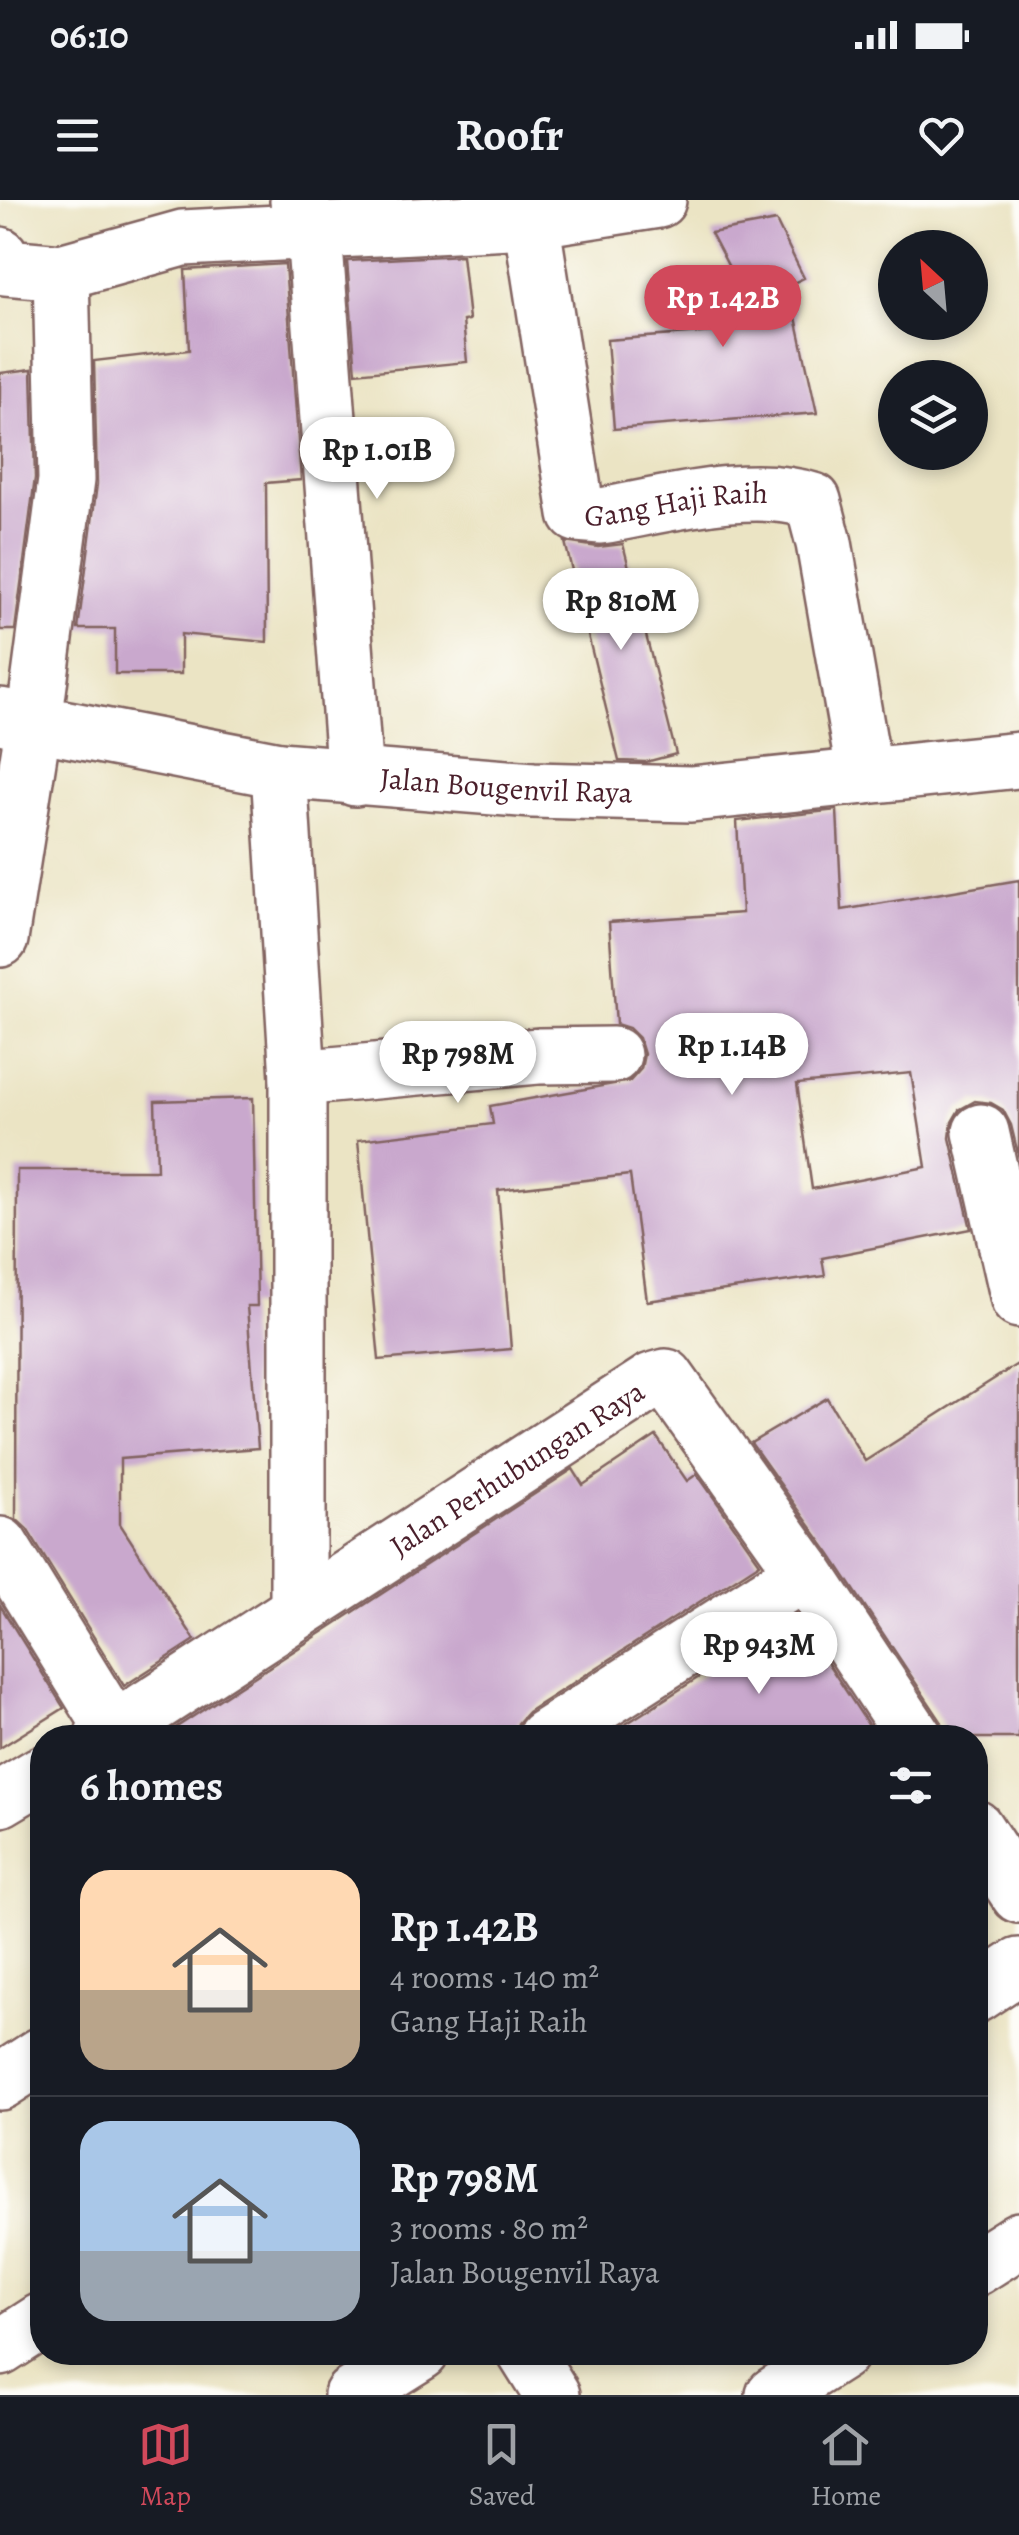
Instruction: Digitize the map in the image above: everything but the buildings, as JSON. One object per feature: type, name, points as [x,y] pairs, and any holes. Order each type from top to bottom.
[{"type":"street","points":[[0,255],[6,268],[61,272],[183,238],[306,216],[529,210],[658,200]]},
{"type":"street","name":"Gang Haji Raih","points":[[529,210],[577,514],[601,516],[747,493],[791,494],[813,501],[824,543],[864,776]]},
{"type":"street","points":[[306,216],[354,778]]},
{"type":"street","points":[[0,939],[17,719],[66,480],[61,272]]},
{"type":"street","name":"Jalan Bougenvil Raya","points":[[17,719],[279,770],[532,790],[691,794],[1019,760]]},
{"type":"street","points":[[279,770],[298,1078],[298,1608]]},
{"type":"street","points":[[298,1078],[538,1056],[613,1055]]},
{"type":"street","points":[[981,1132],[1019,1300]]},
{"type":"street","name":"Jalan Perhubungan Raya","points":[[127,1725],[298,1608],[658,1378],[666,1378],[805,1572],[906,1725]]},
{"type":"street","points":[[0,1546],[106,1725]]},
{"type":"street","points":[[565,1725],[805,1572]]},
{"type":"street","points":[[0,1800],[30,1781]]},
{"type":"street","points":[[988,1848],[1019,1895]]},
{"type":"street","points":[[988,1986],[1019,1966]]},
{"type":"street","points":[[0,2082],[30,2063]]},
{"type":"street","points":[[988,2260],[1019,2240]]},
{"type":"street","points":[[0,2348],[30,2329]]},
{"type":"street","points":[[352,2395],[400,2365]]},
{"type":"street","points":[[533,2365],[552,2395]]},
{"type":"street","points":[[774,2395],[821,2365]]}]
